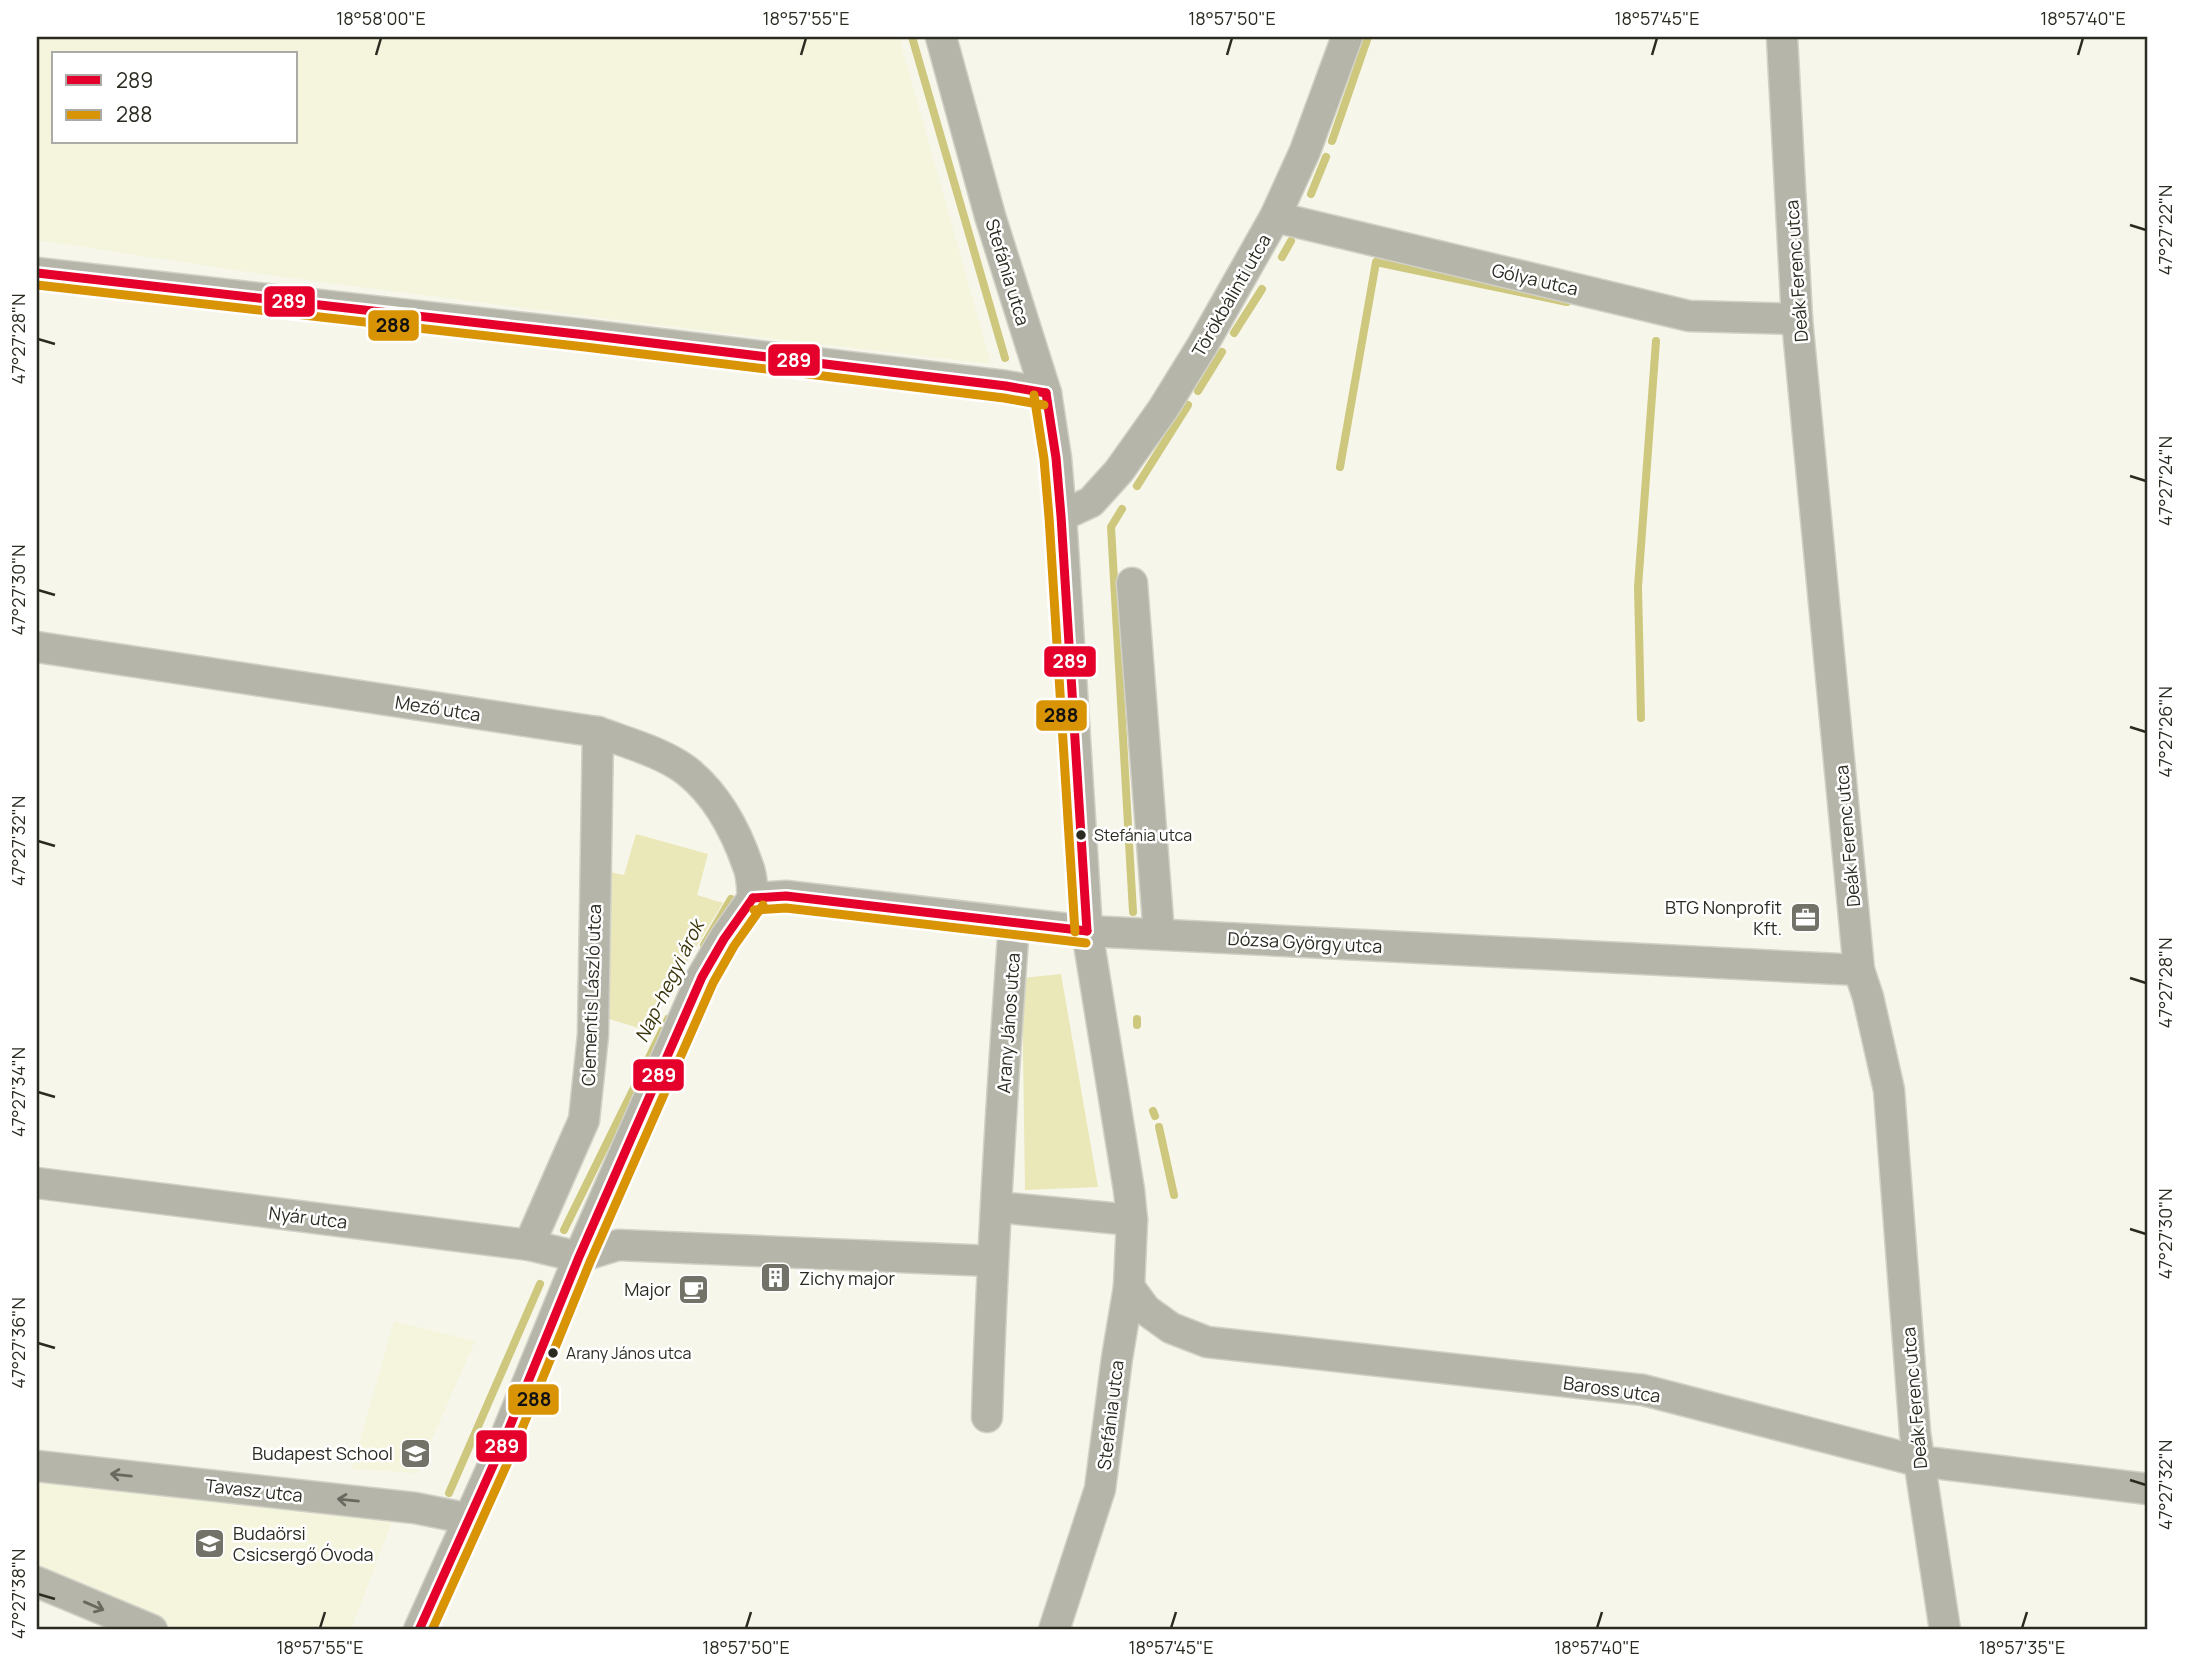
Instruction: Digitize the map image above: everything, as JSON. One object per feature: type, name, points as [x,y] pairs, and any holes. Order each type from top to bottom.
[{"type":"street","name":"Stefánia utca","points":[[941,37],[990,216],[1046,393],[1061,516],[1087,930],[1132,1220],[1129,1287],[1100,1489],[1054,1630]]},
{"type":"street","name":"Törökbálinti utca","points":[[1061,516],[1091,502],[1119,471],[1170,399],[1275,217],[1305,151],[1347,37]]},
{"type":"street","name":"Deák Ferenc utca","points":[[1782,37],[1797,319],[1859,970],[1868,997],[1889,1090],[1918,1461],[1945,1630]]},
{"type":"street","name":"Gólya utca","points":[[1275,217],[1689,316],[1797,319]]},
{"type":"street","points":[[37,273],[600,337],[1046,393]]},
{"type":"street","points":[[1132,583],[1159,934]]},
{"type":"street","name":"Mező utca","points":[[37,648],[598,732],[648,750],[686,770],[711,795],[734,832],[749,868],[753,898]]},
{"type":"street","name":"Clementis László utca","points":[[529,1245],[584,1120],[593,1035],[598,732]]},
{"type":"street","name":"Dózsa György utca","points":[[753,898],[786,896],[1014,924],[1087,930],[1859,970]]},
{"type":"street","points":[[419,1630],[470,1519],[579,1257],[702,977],[724,939],[753,898]]},
{"type":"street","name":"Arany János utca","points":[[987,1417],[992,1261],[1014,924]]},
{"type":"street","name":"Nyár utca","points":[[37,1182],[529,1245],[579,1257]]},
{"type":"street","points":[[997,1207],[1132,1220]]},
{"type":"street","points":[[579,1257],[618,1245],[992,1261]]},
{"type":"street","name":"Baross utca","points":[[1129,1287],[1146,1310],[1171,1328],[1207,1342],[1643,1390],[1918,1461],[2148,1489]]},
{"type":"street","name":"Tavasz utca","points":[[37,1466],[415,1507],[470,1519]]},
{"type":"street","points":[[37,1582],[152,1630]]},
{"type":"shaded area","points":[[37,37],[899,37],[991,364],[632,322],[275,276],[37,240]]},
{"type":"shaded area","points":[[636,834],[708,854],[697,895],[723,903],[645,1030],[606,1018],[610,872],[624,875]]},
{"type":"shaded area","points":[[1061,974],[1098,1187],[1025,1190],[1022,978]]},
{"type":"shaded area","points":[[394,1321],[475,1341],[417,1473],[352,1469]]},
{"type":"shaded area","name":"Budaörsi Csicsergő Óvoda","points":[[37,1476],[395,1513],[351,1630],[180,1630],[37,1572]]},
{"type":"waterway","points":[[912,37],[1005,358]]},
{"type":"waterway","points":[[1332,141],[1368,37]]},
{"type":"waterway","points":[[1311,194],[1326,157]]},
{"type":"waterway","points":[[1282,257],[1291,241]]},
{"type":"waterway","points":[[1340,467],[1376,262],[1567,302]]},
{"type":"waterway","points":[[1234,333],[1262,289]]},
{"type":"waterway","points":[[1641,718],[1638,587],[1656,341]]},
{"type":"waterway","points":[[1198,391],[1222,352]]},
{"type":"waterway","points":[[1137,486],[1188,405]]},
{"type":"waterway","points":[[1122,509],[1111,527],[1133,912]]},
{"type":"waterway","name":"Nap-hegyi árok","points":[[704,945],[731,899]]},
{"type":"waterway","name":"Nap-hegyi árok","points":[[564,1230],[668,1019]]},
{"type":"waterway","points":[[1137,1019],[1137,1025]]},
{"type":"waterway","points":[[1153,1111],[1155,1116]]},
{"type":"waterway","points":[[1159,1127],[1174,1195]]},
{"type":"waterway","name":"Nap-hegyi árok","points":[[449,1493],[540,1284]]},
{"type":"transit line","name":"289","points":[[37,273],[586,335],[1046,393]]},
{"type":"transit line","name":"288","points":[[37,285],[585,347],[1044,405]]},
{"type":"transit line","name":"289","points":[[1046,393],[1061,516],[1087,931]]},
{"type":"transit line","name":"288","points":[[1034,395],[1044,459],[1049,517],[1075,932]]},
{"type":"transit line","name":"289","points":[[753,898],[786,896],[1087,931]]},
{"type":"transit line","name":"289","points":[[419,1630],[501,1448],[579,1257],[702,977],[724,939],[753,898]]},
{"type":"transit line","name":"288","points":[[432,1630],[512,1453],[590,1262],[713,983],[734,946],[763,905]]},
{"type":"transit line","name":"288","points":[[754,910],[786,908],[1086,943]]},
{"type":"place","name":"Stefánia utca","points":[[1081,835]]},
{"type":"place","name":"BTG Nonprofit Kft.","points":[[1805,917]]},
{"type":"place","name":"Zichy major","points":[[776,1278]]},
{"type":"place","name":"Major","points":[[694,1289]]},
{"type":"place","name":"Arany János utca","points":[[553,1353]]},
{"type":"place","name":"Budapest School","points":[[416,1453]]},
{"type":"place","name":"Budaörsi Csicsergő Óvoda","points":[[210,1543]]}]
